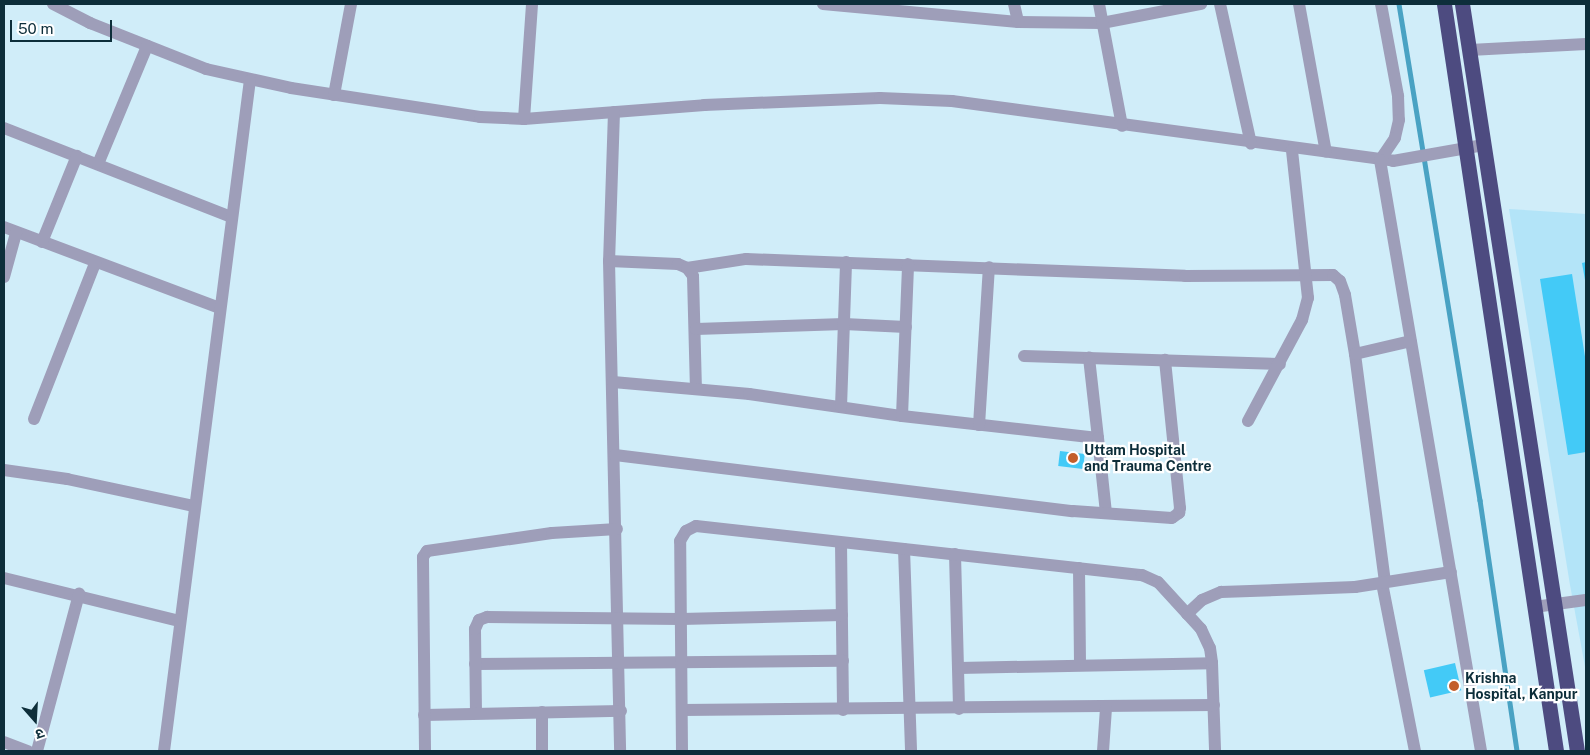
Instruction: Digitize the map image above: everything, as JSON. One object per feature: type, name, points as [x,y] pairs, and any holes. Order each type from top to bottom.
[{"type":"highway","points":[[1444,4],[1556,751]]},
{"type":"highway","points":[[1462,4],[1577,751]]},
{"type":"street","points":[[53,4],[90,23],[206,69],[250,80],[334,95],[480,117],[524,119],[704,105],[880,98],[952,101],[1292,150],[1326,152],[1393,161],[1484,144]]},
{"type":"street","points":[[334,95],[351,4]]},
{"type":"street","points":[[524,119],[532,4]]},
{"type":"street","points":[[824,4],[939,9],[1018,22],[1102,23],[1201,4]]},
{"type":"street","points":[[1014,4],[1018,22]]},
{"type":"street","points":[[1098,4],[1122,126]]},
{"type":"street","points":[[1220,4],[1251,144]]},
{"type":"street","points":[[1299,4],[1326,152]]},
{"type":"street","points":[[1381,4],[1398,96],[1399,120],[1395,138],[1380,160],[1481,751]]},
{"type":"street","points":[[1470,50],[1586,44]]},
{"type":"street","points":[[98,164],[147,46]]},
{"type":"street","points":[[164,751],[219,308],[250,80]]},
{"type":"street","points":[[614,112],[609,261],[619,619],[620,751]]},
{"type":"street","points":[[4,128],[231,217]]},
{"type":"street","points":[[1248,420],[1280,364],[1302,320],[1308,298],[1292,150]]},
{"type":"street","points":[[42,242],[78,156]]},
{"type":"street","points":[[4,227],[96,264],[219,308]]},
{"type":"street","points":[[4,277],[16,233]]},
{"type":"street","points":[[609,261],[678,264],[687,268],[746,259],[1306,277],[1333,275],[1340,281],[1355,354],[1384,583],[1415,751]]},
{"type":"street","points":[[841,407],[846,262]]},
{"type":"street","points":[[34,419],[96,264]]},
{"type":"street","points":[[902,416],[908,264]]},
{"type":"street","points":[[979,424],[989,267]]},
{"type":"street","points":[[687,268],[695,282],[696,389]]},
{"type":"street","points":[[696,329],[844,324],[906,328]]},
{"type":"street","points":[[1355,354],[1411,341]]},
{"type":"street","points":[[1024,356],[1280,364]]},
{"type":"street","points":[[1090,358],[1106,513]]},
{"type":"street","points":[[615,455],[866,487],[1106,513],[1172,518],[1179,513],[1165,360]]},
{"type":"street","points":[[613,382],[696,389],[902,416],[1098,438]]},
{"type":"street","points":[[4,470],[67,479],[194,506]]},
{"type":"street","points":[[682,751],[680,541],[686,532],[696,526],[1079,568],[1150,579],[1158,582],[1201,629],[1210,648],[1215,751]]},
{"type":"street","points":[[424,751],[423,557],[427,552],[552,533],[616,529]]},
{"type":"street","points":[[841,543],[843,710]]},
{"type":"street","points":[[904,549],[911,751]]},
{"type":"street","points":[[955,554],[959,709]]},
{"type":"street","points":[[1079,568],[1080,665]]},
{"type":"street","points":[[1187,614],[1202,600],[1221,592],[1384,583],[1451,572]]},
{"type":"street","points":[[4,578],[79,594],[179,621]]},
{"type":"street","points":[[37,751],[79,594]]},
{"type":"street","points":[[1534,607],[1586,600]]},
{"type":"street","points":[[476,713],[475,629],[480,620],[487,617],[681,619],[842,616]]},
{"type":"street","points":[[475,664],[843,661]]},
{"type":"street","points":[[959,668],[1212,663]]},
{"type":"street","points":[[682,710],[1106,708],[1214,705]]},
{"type":"street","points":[[1103,751],[1106,708]]},
{"type":"street","points":[[424,715],[621,711]]},
{"type":"street","points":[[542,712],[542,751]]},
{"type":"street","points":[[4,742],[28,751]]},
{"type":"shaded area","points":[[1509,209],[1586,214],[1586,672],[1570,585]]},
{"type":"building","points":[[1586,262],[1586,280],[1585,280],[1582,263]]},
{"type":"building","points":[[1572,274],[1586,363],[1586,452],[1568,455],[1540,279]]},
{"type":"building","points":[[1060,451],[1085,454],[1083,469],[1058,466]]},
{"type":"building","points":[[1455,663],[1461,690],[1430,697],[1424,670]]},
{"type":"waterway","points":[[1399,4],[1480,500],[1517,751]]},
{"type":"place","name":"Uttam Hospital and Trauma Centre","points":[[1073,458]]},
{"type":"place","name":"Krishna Hospital, Kanpur","points":[[1454,686]]}]
